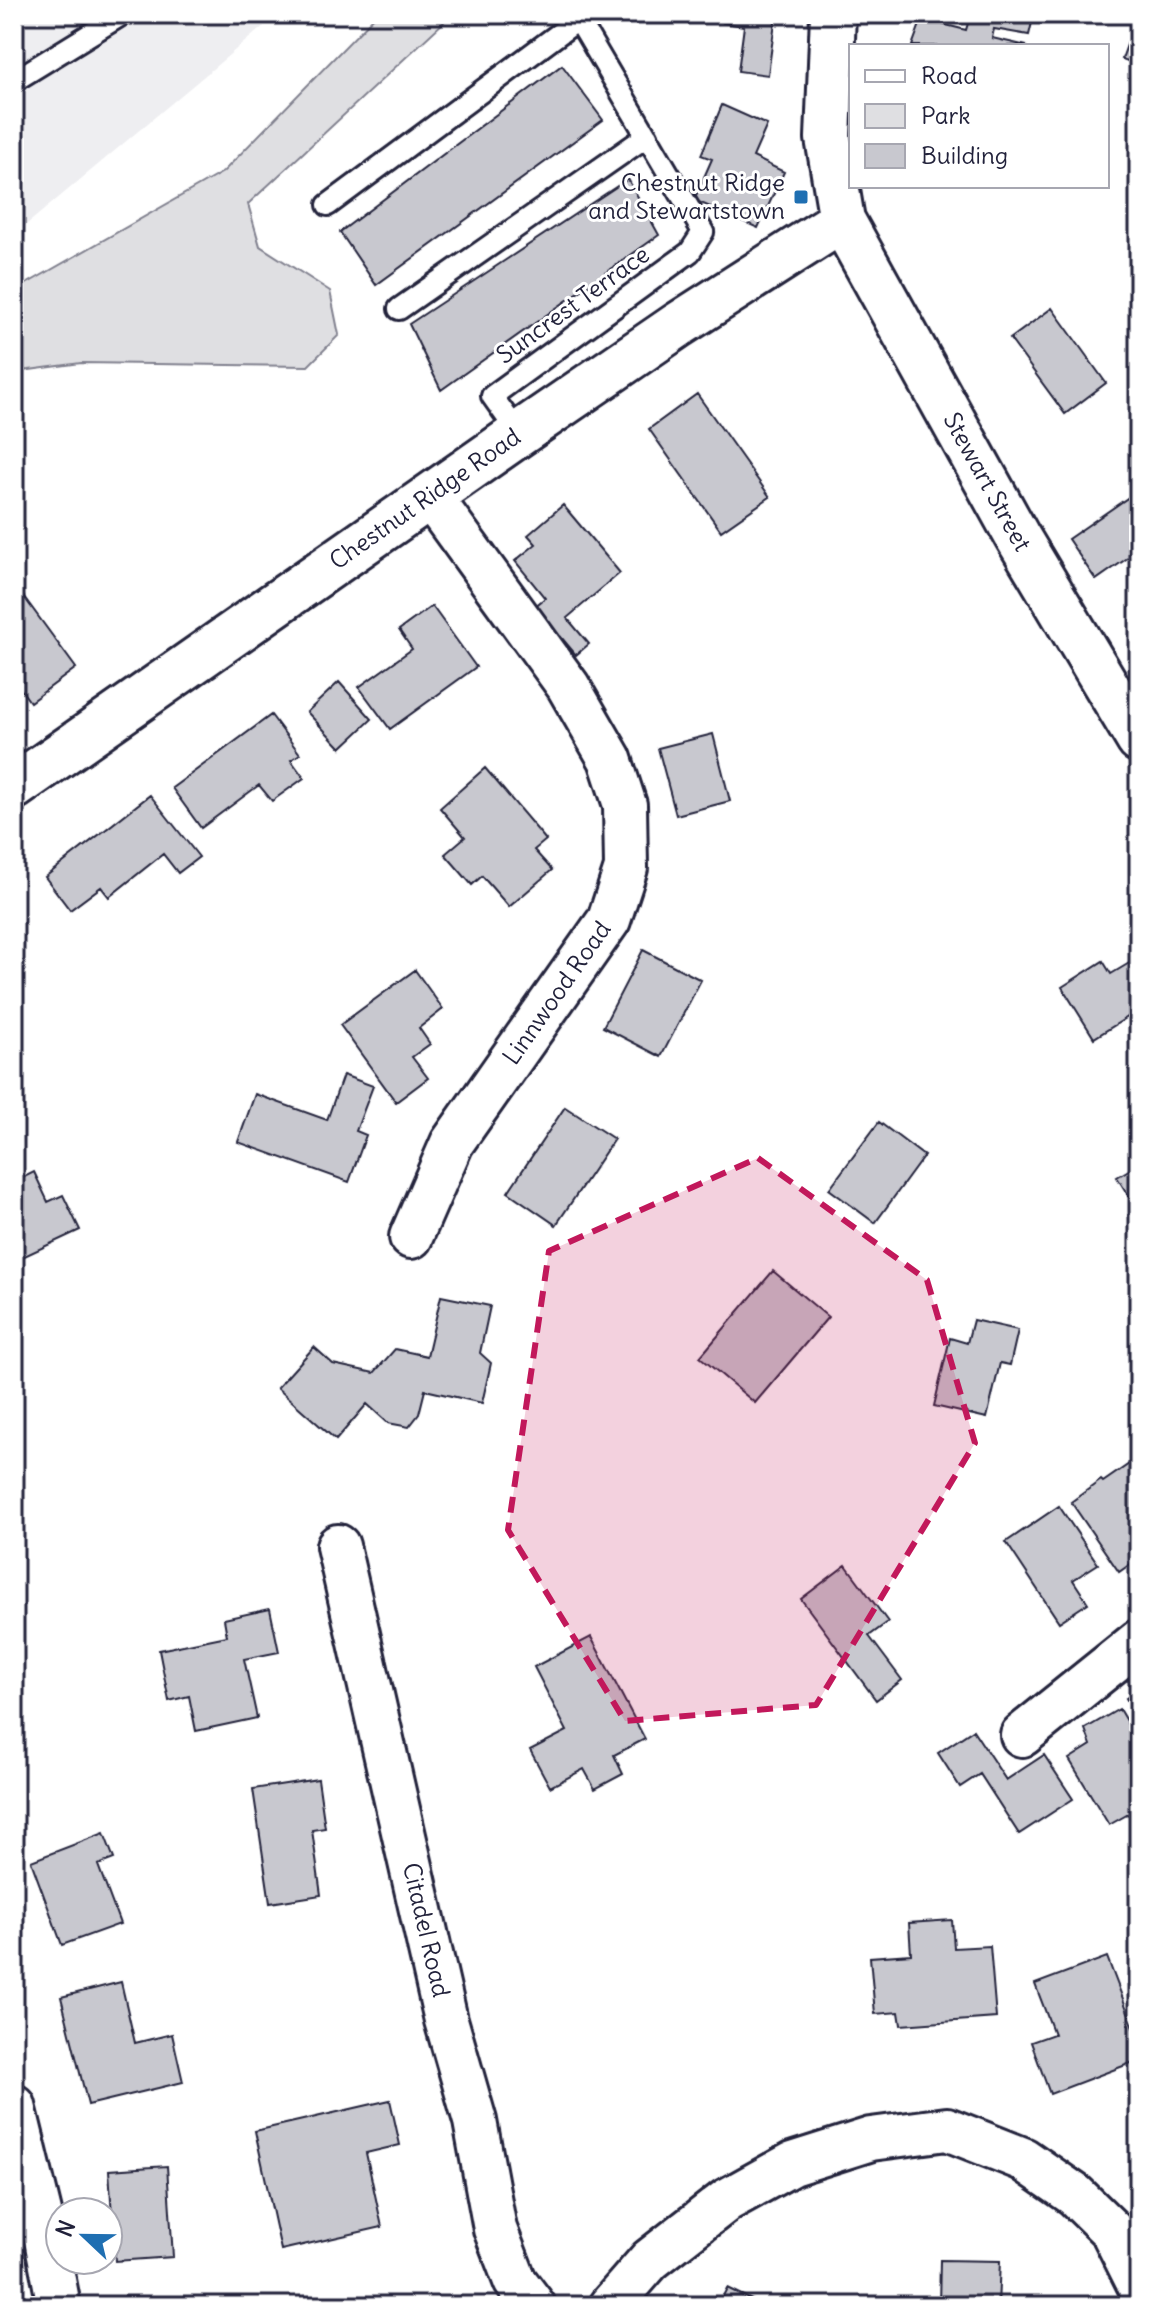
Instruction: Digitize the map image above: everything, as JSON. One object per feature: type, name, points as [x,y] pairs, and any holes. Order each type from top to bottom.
[{"type":"street","name":"Stewart Street","points":[[833,14],[828,138],[842,220],[1017,536],[1139,740]]},
{"type":"street","name":"Chestnut Ridge Road","points":[[14,787],[678,325],[842,220]]},
{"type":"street","name":"Linnwood Road","points":[[411,1237],[452,1143],[609,920],[626,868],[625,805],[610,759],[568,686],[430,496]]},
{"type":"street","name":"Citadel Road","points":[[338,1546],[439,1990],[475,2121],[495,2229],[515,2281],[534,2306]]},
{"type":"street","points":[[1022,1735],[1139,1641]]},
{"type":"street","points":[[14,2106],[59,2306]]},
{"type":"street","points":[[610,2306],[650,2260],[727,2200],[792,2164],[871,2139],[947,2129],[1023,2159],[1075,2195],[1112,2231],[1139,2285]]},
{"type":"lane","points":[[14,81],[123,14]]},
{"type":"lane","name":"Suncrest Terrace","points":[[328,205],[577,17],[703,232],[690,252],[492,396],[519,434]]},
{"type":"lane","points":[[399,309],[647,136]]},
{"type":"highlighted area","points":[[758,1158],[927,1280],[975,1443],[816,1705],[625,1721],[508,1530],[549,1251]]},
{"type":"shaded area","points":[[14,14],[278,14],[14,235]]},
{"type":"green space","points":[[377,14],[448,14],[444,22],[248,204],[260,246],[330,291],[339,335],[308,366],[81,363],[14,372],[14,291],[223,172]]},
{"type":"building","points":[[724,14],[776,14],[768,75],[738,71],[744,26],[723,23]]},
{"type":"building","points":[[934,14],[1034,14],[1029,35],[994,29],[992,38],[1018,44],[913,44],[922,19],[966,30],[968,23]]},
{"type":"building","points":[[1139,14],[1139,65],[1122,59]]},
{"type":"building","points":[[562,65],[603,120],[376,285],[340,232]]},
{"type":"building","points":[[722,105],[767,125],[753,157],[784,172],[758,228],[694,200],[712,159],[701,155]]},
{"type":"building","points":[[628,179],[659,235],[441,390],[409,324]]},
{"type":"building","points":[[1052,308],[1106,383],[1065,414],[1010,339]]},
{"type":"building","points":[[697,394],[770,497],[721,531],[649,429]]},
{"type":"building","points":[[1139,490],[1139,550],[1096,580],[1068,539]]},
{"type":"building","points":[[563,505],[620,573],[567,618],[589,644],[576,655],[561,637],[549,647],[523,616],[545,598],[515,561],[536,544],[528,535]]},
{"type":"building","points":[[14,593],[19,600],[24,597],[76,668],[30,702],[14,680]]},
{"type":"building","points":[[432,606],[476,667],[390,729],[359,687],[412,649],[399,630]]},
{"type":"building","points":[[339,682],[372,719],[341,748],[307,712]]},
{"type":"building","points":[[271,715],[300,754],[291,760],[304,778],[272,801],[259,785],[201,828],[172,788]]},
{"type":"building","points":[[713,734],[730,801],[676,815],[658,748]]},
{"type":"building","points":[[485,768],[546,840],[534,850],[552,870],[509,907],[482,876],[472,885],[445,854],[465,837],[440,808]]},
{"type":"building","points":[[150,795],[199,857],[178,873],[163,854],[109,897],[101,887],[70,910],[45,877]]},
{"type":"building","points":[[643,950],[701,980],[661,1057],[603,1027]]},
{"type":"building","points":[[1103,961],[1111,974],[1131,962],[1139,975],[1139,1010],[1094,1038],[1062,987]]},
{"type":"building","points":[[415,970],[443,1009],[419,1028],[430,1044],[412,1057],[428,1078],[396,1102],[340,1025]]},
{"type":"building","points":[[343,1075],[373,1086],[356,1131],[366,1135],[349,1182],[238,1142],[255,1094],[327,1120]]},
{"type":"building","points":[[565,1107],[614,1139],[556,1225],[508,1192]]},
{"type":"building","points":[[879,1122],[924,1156],[875,1223],[829,1189]]},
{"type":"building","points":[[1139,1164],[1139,1213],[1117,1177]]},
{"type":"building","points":[[34,1172],[48,1202],[63,1195],[80,1230],[14,1261],[14,1182]]},
{"type":"building","points":[[773,1271],[828,1317],[755,1403],[700,1357]]},
{"type":"building","points":[[441,1296],[490,1306],[480,1353],[491,1363],[482,1403],[425,1390],[419,1414],[409,1427],[388,1423],[367,1404],[336,1440],[277,1388],[314,1347],[333,1364],[374,1373],[395,1349],[427,1356]]},
{"type":"building","points":[[973,1320],[1018,1330],[1010,1365],[1000,1363],[987,1418],[934,1406],[950,1338],[967,1343]]},
{"type":"building","points":[[1132,1462],[1139,1473],[1139,1558],[1119,1572],[1071,1502]]},
{"type":"building","points":[[1059,1506],[1098,1564],[1073,1580],[1088,1603],[1059,1622],[1006,1542]]},
{"type":"building","points":[[846,1565],[888,1622],[869,1636],[902,1680],[876,1700],[801,1599]]},
{"type":"building","points":[[270,1609],[279,1652],[244,1659],[257,1718],[196,1731],[189,1696],[169,1701],[159,1650],[227,1636],[224,1619]]},
{"type":"building","points":[[591,1637],[645,1739],[614,1755],[623,1774],[595,1789],[584,1769],[550,1787],[530,1750],[567,1731],[534,1667]]},
{"type":"building","points":[[1139,1690],[1139,1721],[1126,1698]]},
{"type":"building","points":[[1119,1709],[1139,1743],[1139,1808],[1109,1825],[1069,1759],[1091,1745],[1085,1729]]},
{"type":"building","points":[[973,1730],[1006,1780],[1044,1755],[1073,1799],[1019,1834],[980,1774],[960,1787],[938,1753]]},
{"type":"building","points":[[318,1779],[325,1828],[312,1830],[321,1895],[270,1903],[253,1789]]},
{"type":"building","points":[[104,1833],[114,1859],[98,1865],[120,1924],[62,1945],[31,1861]]},
{"type":"building","points":[[952,1920],[954,1948],[990,1946],[996,2018],[901,2025],[899,2012],[875,2014],[870,1957],[911,1954],[909,1923]]},
{"type":"building","points":[[1107,1957],[1139,2041],[1139,2060],[1050,2094],[1031,2042],[1054,2034],[1035,1984]]},
{"type":"building","points":[[121,1982],[135,2043],[172,2034],[183,2082],[88,2105],[61,1997]]},
{"type":"building","points":[[390,2100],[400,2145],[366,2153],[382,2227],[281,2250],[255,2131]]},
{"type":"building","points":[[167,2166],[173,2257],[124,2260],[124,2196],[111,2196],[109,2170]]},
{"type":"building","points":[[940,2260],[1000,2261],[998,2306],[939,2306]]},
{"type":"building","points":[[727,2288],[764,2306],[718,2306]]},
{"type":"place","name":"Chestnut Ridge and Stewartstown","points":[[801,197]]}]
